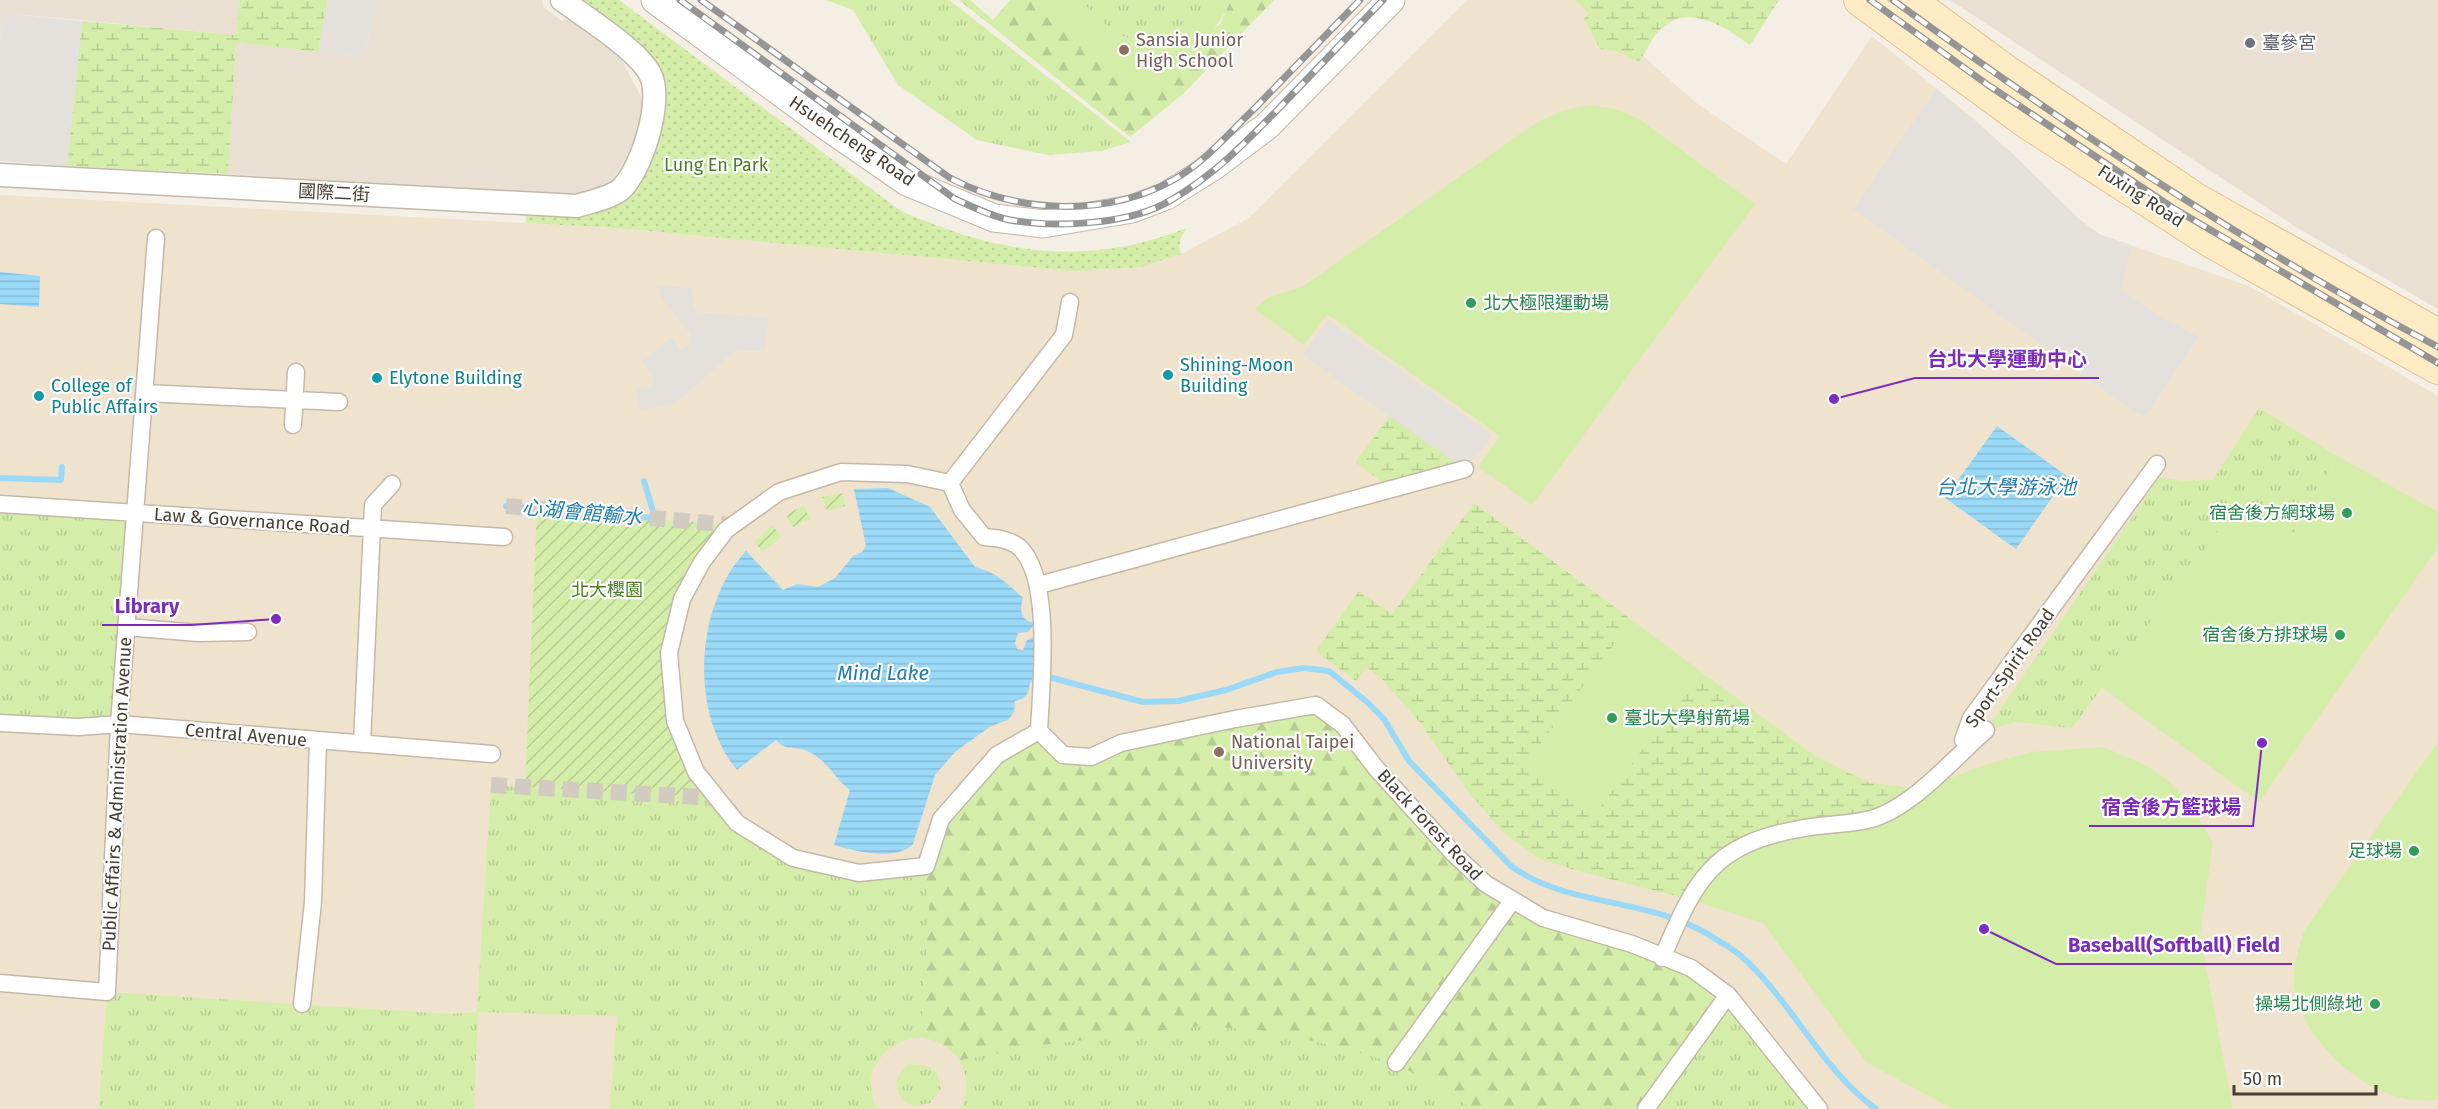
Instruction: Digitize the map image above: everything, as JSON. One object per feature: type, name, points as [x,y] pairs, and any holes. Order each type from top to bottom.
[{"type":"main road","name":"Fuxing Road","points":[[1860,0],[1901,7],[2007,72],[2197,200],[2438,335]]},
{"type":"main road","name":"Fuxing Road","points":[[1901,7],[2028,123],[2211,242],[2438,368]]},
{"type":"street","name":"國際二街","points":[[0,175],[577,206],[620,190],[645,151],[654,112],[651,75],[628,49],[562,0]]},
{"type":"street","name":"Hsuehcheng Road","points":[[655,0],[817,119],[908,182],[994,218],[1043,224],[1132,209],[1166,196],[1214,166],[1267,126],[1391,0]]},
{"type":"street","name":"Public Affairs & Administration Avenue","points":[[0,983],[107,992],[119,724],[156,238]]},
{"type":"street","points":[[950,483],[1064,335],[1070,302]]},
{"type":"street","points":[[293,425],[296,372]]},
{"type":"street","points":[[145,393],[339,402]]},
{"type":"street","name":"Sport-Spirit Road","points":[[1662,958],[1688,899],[1704,874],[1728,854],[1762,838],[1798,829],[1871,819],[1896,808],[1921,789],[1986,730],[1963,740],[1971,718],[2157,464]]},
{"type":"street","points":[[1039,585],[1465,469]]},
{"type":"street","points":[[841,472],[907,474],[950,483],[962,510],[984,537],[1002,538],[1020,548],[1039,585],[1043,632],[1039,730],[997,755],[941,819],[926,866],[859,873],[793,858],[737,823],[696,772],[675,721],[669,654],[682,599],[702,562],[726,530],[779,492],[841,472]]},
{"type":"street","points":[[362,744],[374,528],[373,505],[392,484]]},
{"type":"street","name":"Law & Governance Road","points":[[0,504],[504,537]]},
{"type":"street","points":[[126,627],[199,633],[248,632]]},
{"type":"street","name":"Black Forest Road","points":[[1039,730],[1062,755],[1091,757],[1121,743],[1235,718],[1316,705],[1343,725],[1375,767],[1454,854],[1486,884],[1543,918],[1632,944],[1691,968],[1728,995],[1819,1109]]},
{"type":"street","name":"Central Avenue","points":[[0,723],[78,727],[119,724],[492,754]]},
{"type":"street","points":[[302,1004],[313,902],[318,740]]},
{"type":"street","points":[[1396,1063],[1512,901]]},
{"type":"street","points":[[1646,1109],[1728,995]]},
{"type":"shaded area","points":[[0,0],[240,0],[237,35],[3,13],[0,37]]},
{"type":"shaded area","points":[[328,0],[379,0],[363,57],[318,52]]},
{"type":"shaded area","points":[[379,0],[542,0],[543,7],[562,21],[567,19],[620,57],[645,104],[636,144],[611,182],[576,199],[228,174],[236,42],[363,57]]},
{"type":"shaded area","name":"National Taipei University","points":[[1467,0],[1779,0],[1750,45],[1721,24],[1705,18],[1678,17],[1656,33],[1643,56],[1695,102],[1786,164],[1872,36],[1980,124],[2070,212],[2101,235],[2249,286],[2438,396],[2438,1109],[0,1109],[0,195],[616,228],[1075,271],[1141,267],[1181,254],[1249,218]]},
{"type":"shaded area","points":[[1950,0],[2438,0],[2438,309],[2299,229]]},
{"type":"shaded area","points":[[3,13],[82,21],[67,166],[0,161],[0,37]]},
{"type":"shaded area","points":[[1936,89],[2011,152],[2086,226],[2101,235],[2132,245],[2121,289],[2161,317],[2199,337],[2147,414],[2142,416],[2136,413],[1853,209]]},
{"type":"shaded area","points":[[657,285],[692,288],[693,306],[700,313],[769,318],[765,351],[736,350],[676,403],[640,410],[636,389],[652,386],[653,375],[642,362],[672,337],[681,350],[689,344],[690,334],[661,297]]},
{"type":"shaded area","points":[[1328,320],[1493,435],[1465,469],[1302,355]]},
{"type":"green space","points":[[240,0],[328,0],[318,52],[236,42],[228,174],[67,166],[82,21],[236,35]]},
{"type":"green space","name":"Lung En Park","points":[[562,0],[619,0],[901,211],[937,226],[1008,246],[1042,251],[1078,252],[1149,241],[1187,228],[1180,240],[1181,254],[1141,267],[1075,271],[616,228],[526,223],[527,203],[620,190],[645,151],[651,75]]},
{"type":"green space","points":[[826,0],[949,0],[1131,142],[1101,151],[1048,155],[977,140],[898,85],[853,10]]},
{"type":"green space","points":[[959,0],[970,0],[993,20],[1010,0],[1038,0],[1141,100],[1220,24],[1231,0],[1274,0],[1184,93],[1130,137]]},
{"type":"green space","points":[[1038,0],[1080,0],[1117,33],[1136,40],[1148,41],[1161,40],[1183,29],[1193,21],[1207,0],[1231,0],[1214,30],[1199,47],[1190,53],[1168,60],[1140,60],[1160,82],[1141,101]]},
{"type":"green space","points":[[1080,0],[1207,0],[1193,21],[1183,29],[1161,40],[1148,41],[1136,40],[1117,33]]},
{"type":"green space","points":[[1575,0],[1779,0],[1750,45],[1716,24],[1690,17],[1667,24],[1656,34],[1639,62],[1617,51],[1600,49],[1584,19],[1589,13]]},
{"type":"green space","points":[[1199,47],[1160,82],[1139,60],[1171,60]]},
{"type":"green space","name":"北大極限運動場","points":[[1590,105],[1616,109],[1639,119],[1755,204],[1532,505],[1478,467],[1500,436],[1327,314],[1304,345],[1255,309],[1267,298],[1302,287],[1539,121],[1565,110]]},
{"type":"green space","points":[[2259,408],[2337,456],[2294,533],[2244,496],[2072,728],[2016,722],[1986,730],[2160,477],[2182,481],[2213,480]]},
{"type":"green space","points":[[1390,416],[1465,469],[1392,489],[1355,462]]},
{"type":"green space","points":[[2337,456],[2438,512],[2438,547],[2259,802],[2102,688],[2244,496],[2294,533]]},
{"type":"green space","points":[[843,493],[845,506],[827,511],[822,497]]},
{"type":"green space","points":[[1474,503],[1632,620],[1525,765],[1595,813],[1700,671],[1815,756],[1870,783],[1921,789],[1688,899],[1578,871],[1538,858],[1505,834],[1469,793],[1420,723],[1382,679],[1366,667],[1356,681],[1316,651],[1359,591],[1392,614]]},
{"type":"green space","points":[[0,504],[135,513],[119,724],[0,723]]},
{"type":"green space","points":[[804,505],[810,519],[793,527],[786,515]]},
{"type":"green space","name":"北大櫻園","points":[[537,511],[733,525],[702,562],[669,654],[675,721],[717,798],[525,787]]},
{"type":"green space","points":[[772,525],[781,537],[763,552],[754,542]]},
{"type":"green space","name":"臺北大學射箭場","points":[[1632,620],[1700,671],[1595,814],[1525,765]]},
{"type":"green space","points":[[1316,705],[1375,767],[1512,901],[1632,944],[1728,995],[1646,1109],[1473,1109],[1396,1063],[1328,1044],[1258,1030],[1202,1026],[1042,1045],[960,1060],[942,1045],[921,1037],[929,910],[926,866],[941,819],[997,755],[1039,731],[1063,755]]},
{"type":"green space","points":[[2438,742],[2438,1100],[2418,1100],[2394,1096],[2372,1087],[2334,1058],[2305,1019],[2297,997],[2294,970],[2304,931]]},
{"type":"green space","points":[[2104,747],[2149,767],[2171,783],[2196,813],[2213,843],[2200,935],[2233,1109],[1953,1109],[1866,1062],[1763,923],[1688,899],[1729,854],[1871,819],[1921,789],[1985,765],[2032,752]]},
{"type":"green space","points":[[491,785],[717,798],[793,858],[859,873],[926,866],[929,910],[921,1037],[896,1045],[878,1061],[871,1083],[872,1096],[877,1109],[610,1109],[617,1016],[478,1012],[474,1109],[99,1109],[107,992],[451,1014],[477,1012]]},
{"type":"green space","points":[[1728,995],[1819,1109],[1646,1109]]},
{"type":"green space","points":[[1202,1026],[1258,1030],[1328,1044],[1396,1063],[1473,1109],[961,1109],[966,1097],[966,1085],[960,1060],[1042,1045]]},
{"type":"green space","points":[[909,1064],[927,1066],[937,1072],[941,1089],[930,1103],[913,1106],[906,1102],[898,1092],[899,1075]]},
{"type":"water","points":[[0,272],[40,276],[39,307],[0,304]]},
{"type":"water","name":"台北大學游泳池","points":[[1997,426],[2067,476],[2016,549],[1945,498]]},
{"type":"water","name":"Mind Lake","points":[[888,488],[930,507],[975,567],[995,575],[1023,598],[1022,615],[1035,623],[1028,632],[1018,633],[1015,643],[1017,649],[1023,650],[1027,640],[1033,637],[1035,672],[1041,674],[1030,683],[1026,695],[1015,701],[1014,712],[1008,720],[991,726],[955,752],[935,775],[913,844],[896,853],[875,854],[834,845],[850,790],[816,756],[800,749],[783,746],[776,740],[737,770],[723,749],[713,726],[704,675],[709,624],[717,599],[731,570],[746,551],[783,590],[797,584],[818,587],[835,578],[853,556],[862,552],[866,546],[854,489]]},
{"type":"waterway","points":[[0,478],[61,480],[62,467]]},
{"type":"waterway","name":"心湖會館輸水","points":[[506,506],[655,518],[644,481]]},
{"type":"waterway","points":[[1045,676],[1143,702],[1178,701],[1226,690],[1277,672],[1304,668],[1329,671],[1384,719],[1409,761],[1511,866],[1558,889],[1662,915],[1687,924],[1730,948],[1741,956],[1776,993],[1839,1075],[1876,1109]]},
{"type":"tunnel","points":[[506,506],[733,525]]},
{"type":"tunnel","points":[[491,785],[717,798]]},
{"type":"railway","points":[[680,0],[955,199],[989,214],[1010,220],[1049,224],[1092,222],[1135,215],[1171,200],[1187,190],[1231,155],[1258,129],[1383,0]]},
{"type":"railway","points":[[701,0],[950,178],[976,190],[1004,198],[1032,204],[1061,206],[1119,201],[1147,192],[1185,173],[1226,137],[1360,0]]},
{"type":"railway","points":[[1870,0],[1988,85],[2173,208],[2438,363]]},
{"type":"railway","points":[[1893,0],[2025,94],[2159,183],[2297,268],[2438,347]]},
{"type":"place","name":"臺參宮","points":[[2250,43]]},
{"type":"place","name":"Sansia Junior High School","points":[[1124,50]]},
{"type":"place","name":"北大極限運動場","points":[[1471,303]]},
{"type":"place","name":"Shining-Moon Building","points":[[1168,375]]},
{"type":"place","name":"Elytone Building","points":[[377,378]]},
{"type":"place","name":"College of Public Affairs","points":[[39,396]]},
{"type":"place","name":"台北大學運動中心","points":[[1834,399]]},
{"type":"place","name":"宿舍後方網球場","points":[[2347,513]]},
{"type":"place","name":"Library","points":[[276,619]]},
{"type":"place","name":"宿舍後方排球場","points":[[2340,635]]},
{"type":"place","name":"臺北大學射箭場","points":[[1612,718]]},
{"type":"place","name":"宿舍後方籃球場","points":[[2262,743]]},
{"type":"place","name":"National Taipei University","points":[[1219,752]]},
{"type":"place","name":"足球場","points":[[2414,851]]},
{"type":"place","name":"Baseball(Softball) Field","points":[[1984,929]]},
{"type":"place","name":"操場北側綠地","points":[[2375,1004]]}]
